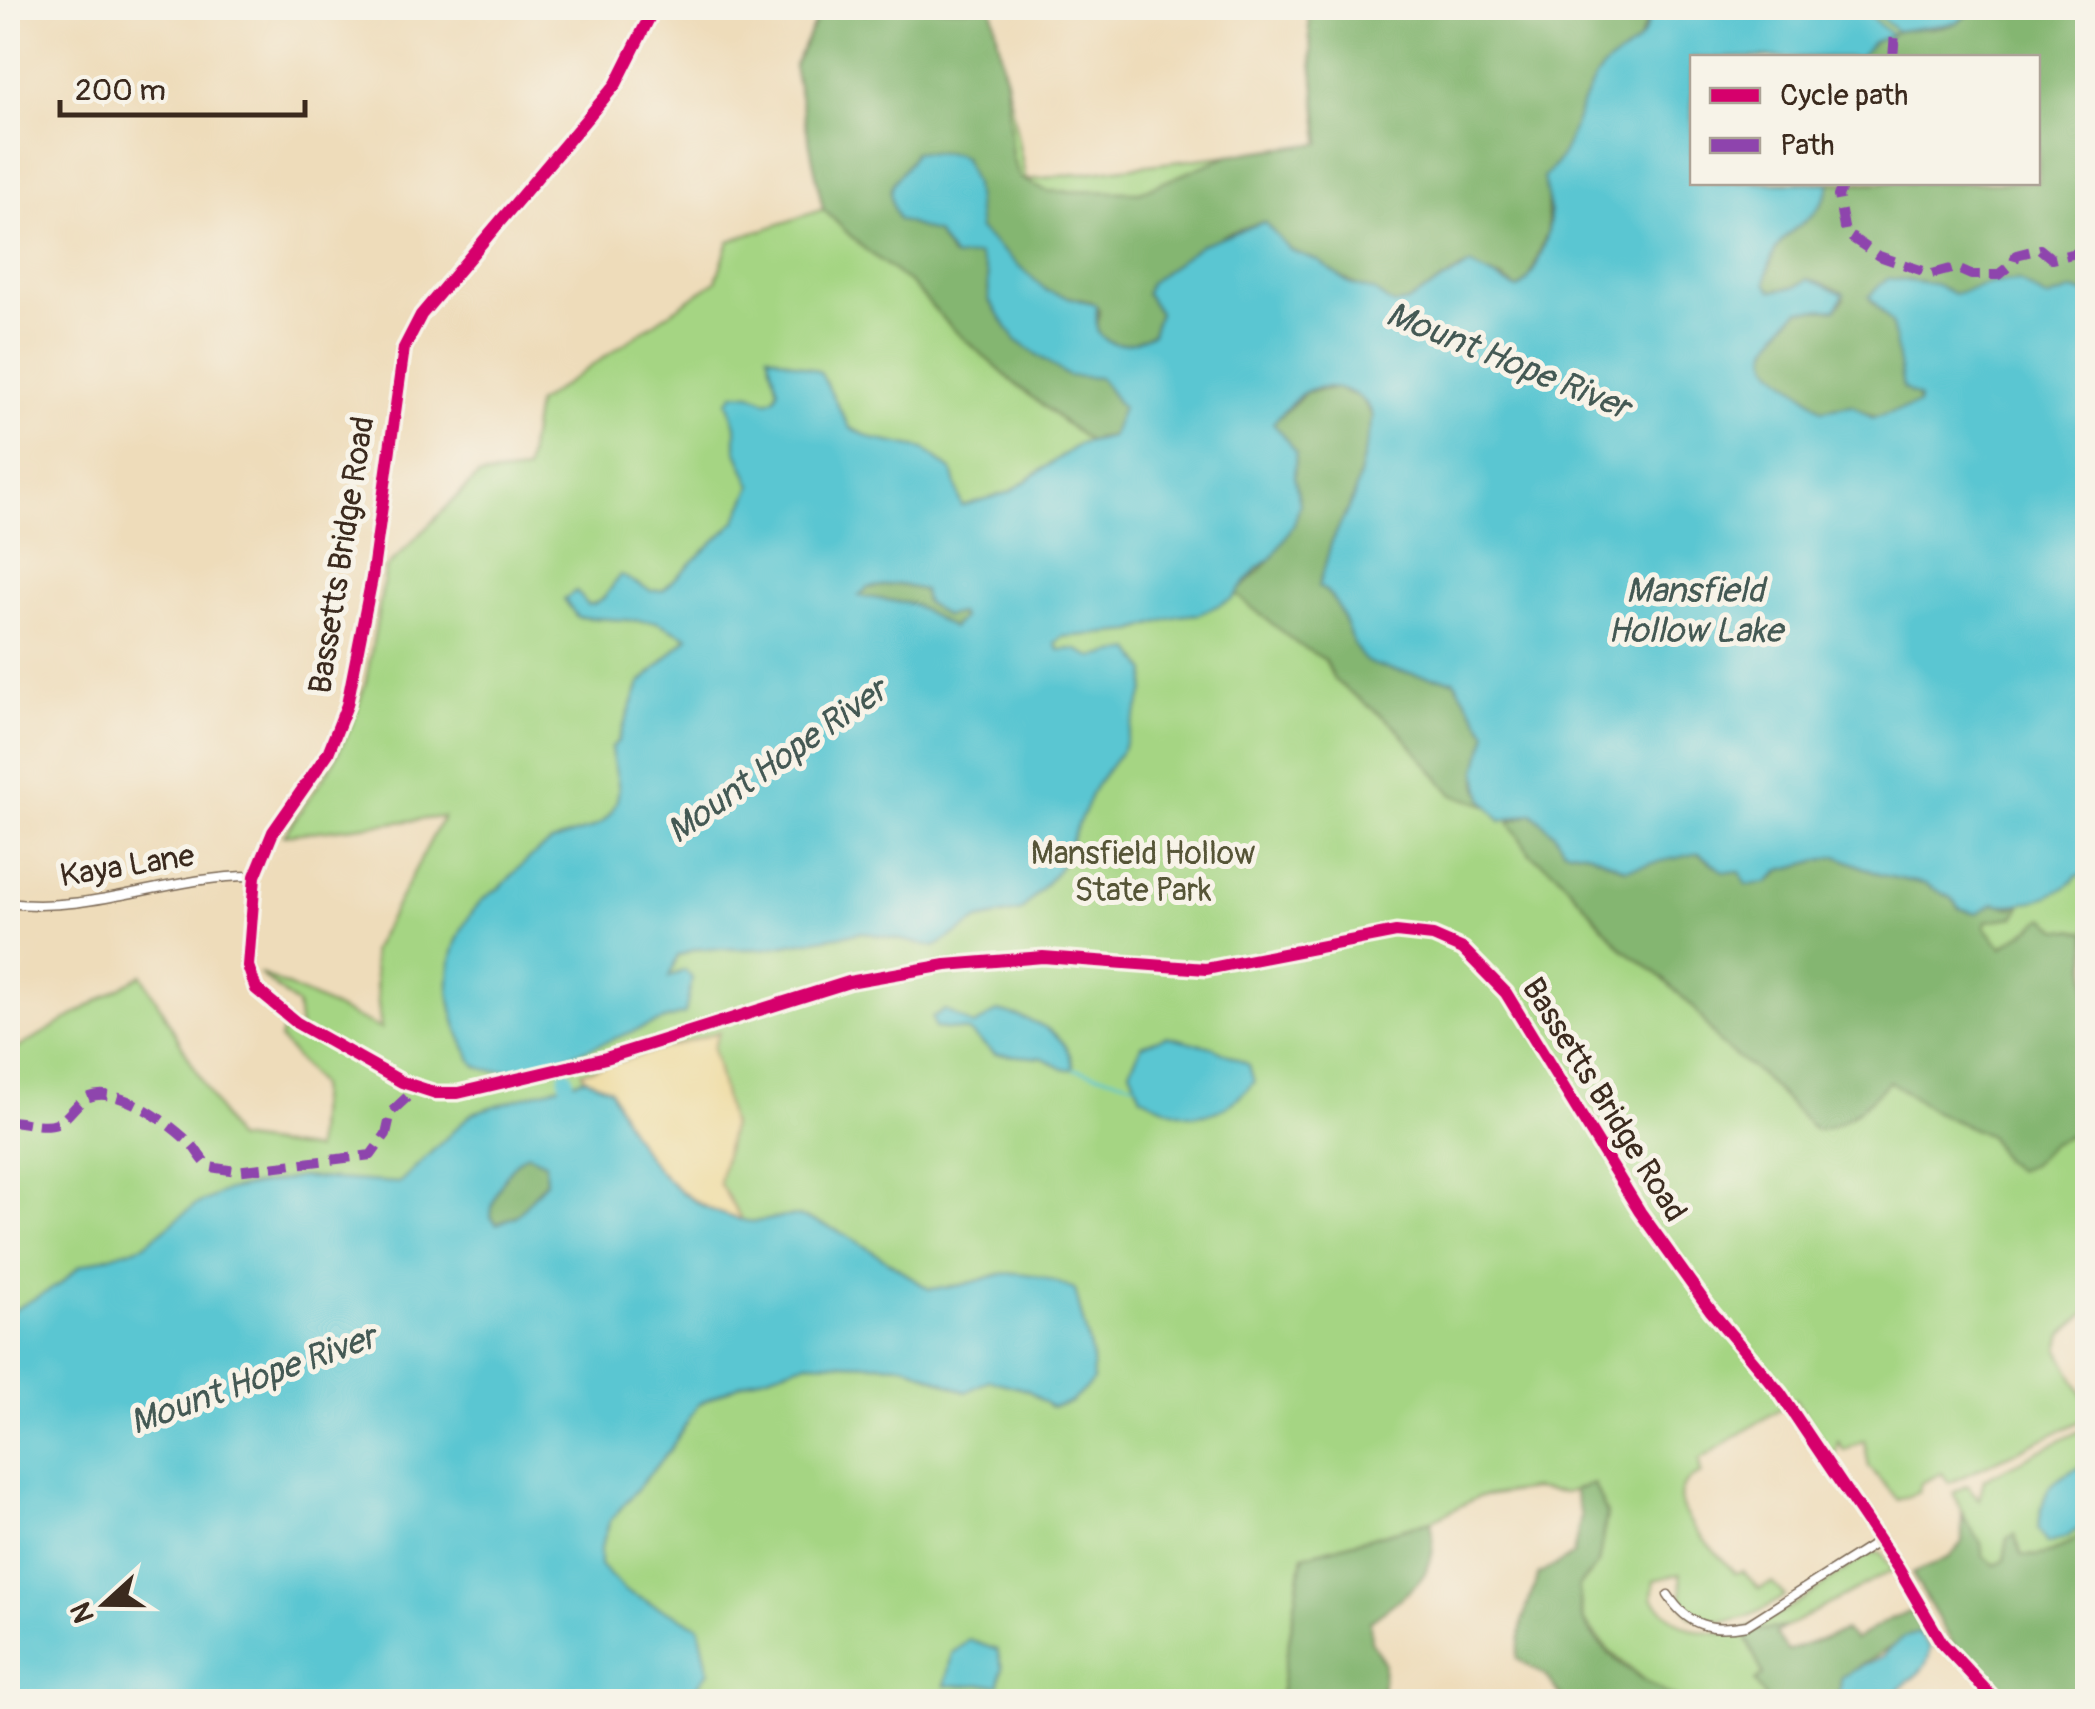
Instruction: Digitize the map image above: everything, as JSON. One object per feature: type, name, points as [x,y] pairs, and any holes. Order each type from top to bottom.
[{"type":"street","name":"Bassetts Bridge Road","points":[[654,8],[616,84],[421,314],[404,348],[372,578],[347,705],[328,753],[273,832],[256,876],[248,966],[256,989],[270,1004],[402,1082],[436,1093],[468,1092],[606,1058],[849,982],[927,968],[1042,957],[1193,970],[1254,962],[1379,933],[1413,932],[1448,941],[1479,961],[1506,993],[1640,1212],[1695,1290],[1780,1393],[1879,1540],[1942,1643],[1997,1702]]},
{"type":"street","name":"Kaya Lane","points":[[8,903],[62,904],[204,878],[256,876]]},
{"type":"street","points":[[1668,1594],[1681,1615],[1698,1625],[1726,1629],[1747,1625],[1879,1540]]},
{"type":"green space","name":"Mansfield Hollow State Park","points":[[822,8],[992,8],[1026,180],[1320,144],[1307,8],[2087,8],[2088,1311],[2063,1334],[2059,1350],[2087,1403],[2087,1418],[1949,1483],[1942,1473],[1921,1483],[1919,1492],[1898,1500],[1869,1467],[1864,1440],[1844,1451],[1838,1441],[1834,1460],[1795,1399],[1699,1460],[1701,1474],[1686,1483],[1680,1495],[1690,1522],[1735,1573],[1743,1571],[1759,1589],[1772,1583],[1785,1596],[1740,1619],[1705,1620],[1691,1617],[1682,1602],[1680,1574],[1654,1580],[1652,1598],[1679,1622],[1707,1633],[1735,1632],[1792,1607],[1871,1553],[1881,1553],[1893,1570],[1786,1627],[1744,1632],[1763,1675],[1755,1681],[1768,1701],[1682,1701],[1652,1687],[1608,1650],[1584,1621],[1578,1587],[1590,1575],[1594,1485],[1564,1493],[1533,1489],[1478,1497],[1431,1521],[1303,1556],[1279,1701],[8,1701],[8,1054],[142,975],[235,1139],[315,1150],[319,1085],[280,1039],[283,1029],[301,1038],[297,1005],[259,973],[381,1029],[372,951],[443,817],[284,835],[332,765],[353,722],[366,681],[386,568],[478,476],[526,471],[536,404],[716,281],[729,241],[824,209],[794,66]]},
{"type":"green space","points":[[822,8],[992,8],[1006,83],[1012,157],[1020,178],[1048,191],[1140,192],[1229,155],[1321,143],[1307,8],[1651,10],[1637,45],[1597,75],[1566,150],[1547,175],[1548,230],[1529,280],[1518,289],[1502,278],[1463,268],[1407,302],[1393,305],[1290,250],[1263,222],[1228,233],[1150,283],[1146,293],[1159,313],[1152,334],[1130,343],[1116,343],[1097,331],[1099,310],[1091,302],[1047,292],[979,230],[966,162],[945,152],[914,152],[892,188],[901,221],[936,233],[951,256],[978,255],[988,275],[989,300],[1016,340],[1061,371],[1100,378],[1122,408],[1113,435],[1088,441],[1014,383],[953,329],[911,284],[861,246],[823,209],[794,66]]},
{"type":"green space","points":[[1976,8],[2087,8],[2087,294],[2074,290],[2047,299],[2018,281],[1992,283],[1954,294],[1937,285],[1901,279],[1870,299],[1892,323],[1903,388],[1918,397],[1918,405],[1876,417],[1850,405],[1822,410],[1770,368],[1766,358],[1779,331],[1799,310],[1836,309],[1844,299],[1842,292],[1808,279],[1794,287],[1772,291],[1766,286],[1777,248],[1816,211],[1829,185],[2040,185],[2040,55],[1861,55],[1893,32],[1957,23]]},
{"type":"green space","points":[[1335,388],[1361,397],[1373,417],[1354,496],[1331,544],[1319,587],[1334,600],[1364,658],[1392,669],[1454,680],[1487,732],[1478,778],[1490,806],[1453,795],[1395,726],[1334,680],[1325,660],[1296,643],[1235,594],[1272,558],[1294,524],[1300,504],[1294,476],[1296,452],[1272,424],[1306,392]]},
{"type":"green space","points":[[897,584],[923,590],[925,602],[945,615],[959,613],[962,618],[952,628],[912,604],[859,596],[867,588]]},
{"type":"green space","points":[[1532,813],[1554,833],[1564,849],[1590,853],[1625,869],[1696,852],[1724,872],[1740,872],[1750,885],[1773,879],[1782,870],[1837,856],[1881,875],[1925,884],[1953,899],[1958,908],[1977,913],[1995,903],[2012,908],[2023,903],[2014,917],[1986,921],[1985,927],[2002,947],[2045,918],[2059,929],[2087,932],[2087,1128],[2051,1144],[2032,1164],[2017,1170],[2003,1160],[1989,1136],[1935,1112],[1890,1081],[1845,1120],[1814,1129],[1760,1074],[1722,1046],[1695,1009],[1658,974],[1622,948],[1556,872],[1531,855],[1509,822]]},
{"type":"green space","points":[[527,1154],[545,1162],[546,1181],[518,1214],[498,1224],[491,1217],[498,1191],[514,1165]]},
{"type":"green space","points":[[2087,1427],[2087,1532],[2040,1555],[2021,1555],[2019,1546],[2008,1539],[2004,1562],[1995,1565],[1983,1556],[1953,1493],[1967,1485],[1979,1499],[1984,1479]]},
{"type":"green space","points":[[1594,1484],[1607,1514],[1598,1564],[1578,1587],[1583,1619],[1601,1645],[1626,1668],[1682,1701],[1564,1701],[1546,1676],[1517,1658],[1522,1622],[1538,1575],[1573,1555],[1581,1516],[1574,1490]]},
{"type":"green space","points":[[1962,1515],[1981,1543],[1983,1556],[1995,1565],[2004,1561],[2008,1538],[2015,1534],[2021,1555],[2031,1556],[2056,1550],[2087,1532],[2087,1701],[2080,1701],[2068,1691],[2039,1690],[2020,1701],[2007,1701],[1960,1656],[1912,1574],[1950,1557],[1962,1542]]},
{"type":"green space","points":[[1431,1521],[1432,1556],[1427,1569],[1410,1591],[1370,1621],[1371,1641],[1384,1662],[1382,1701],[1279,1701],[1303,1556]]},
{"type":"green space","points":[[1913,1611],[1922,1634],[1894,1645],[1841,1677],[1840,1694],[1825,1701],[1768,1702],[1755,1681],[1763,1675],[1744,1632],[1786,1627],[1775,1633],[1787,1651],[1845,1631],[1854,1640],[1891,1618]]},
{"type":"sand","points":[[719,1032],[713,1048],[731,1127],[719,1183],[742,1220],[718,1213],[677,1188],[645,1153],[610,1089],[585,1078],[582,1072]]},
{"type":"water","name":"Mansfield Hollow Lake","points":[[1651,8],[1861,8],[1892,35],[1873,42],[1861,55],[1690,55],[1690,185],[1829,185],[1816,211],[1777,247],[1766,283],[1772,291],[1796,287],[1808,279],[1844,294],[1836,309],[1799,310],[1770,345],[1768,357],[1772,366],[1822,410],[1852,405],[1873,418],[1918,405],[1919,398],[1903,388],[1892,323],[1869,296],[1887,278],[1937,285],[1954,294],[1992,283],[2018,281],[2047,299],[2074,290],[2087,294],[2085,876],[2077,876],[2063,889],[2040,899],[2015,905],[1995,903],[1977,913],[1959,908],[1953,899],[1925,884],[1881,875],[1837,856],[1781,870],[1767,883],[1747,885],[1740,872],[1724,872],[1699,853],[1626,869],[1590,853],[1564,849],[1554,833],[1532,813],[1501,821],[1483,799],[1477,770],[1487,732],[1454,680],[1366,661],[1334,600],[1319,587],[1331,544],[1354,496],[1373,417],[1353,394],[1320,387],[1300,395],[1273,423],[1296,452],[1294,476],[1300,504],[1294,524],[1272,558],[1257,568],[1232,599],[1199,614],[1178,616],[1133,631],[1062,637],[1055,643],[1059,650],[1075,649],[1092,657],[1132,650],[1147,672],[1145,691],[1123,749],[1094,788],[1058,870],[1021,911],[979,920],[935,947],[862,932],[762,949],[695,949],[678,956],[669,977],[685,970],[692,978],[685,1014],[547,1063],[494,1071],[475,1065],[451,1003],[449,982],[456,942],[483,899],[525,862],[557,840],[594,827],[609,816],[618,791],[611,748],[618,741],[640,684],[688,637],[657,622],[577,617],[564,599],[576,591],[588,605],[594,603],[604,597],[620,575],[652,591],[663,590],[736,521],[752,486],[736,449],[736,426],[728,401],[735,393],[767,401],[775,398],[778,390],[768,354],[820,372],[850,428],[874,439],[924,449],[952,471],[962,506],[1010,492],[1079,444],[1111,437],[1122,408],[1100,378],[1068,376],[1016,340],[989,300],[988,275],[978,255],[954,258],[936,233],[898,220],[891,187],[914,152],[954,153],[963,157],[974,184],[979,230],[1047,291],[1096,305],[1097,331],[1116,343],[1130,343],[1152,334],[1159,313],[1146,293],[1149,283],[1202,244],[1264,222],[1290,250],[1319,261],[1350,284],[1374,291],[1393,305],[1407,302],[1470,265],[1518,289],[1535,268],[1547,236],[1550,213],[1543,178],[1568,143],[1596,77],[1642,36]],"holes":[[[897,584],[923,590],[925,602],[945,616],[959,613],[962,618],[952,628],[912,604],[859,596],[867,588]]]},
{"type":"water","points":[[1869,8],[1976,8],[1957,23],[1896,31]]},
{"type":"water","points":[[946,1010],[974,1026],[998,1011],[1036,1023],[1064,1044],[1074,1069],[1063,1069],[1043,1058],[995,1054],[968,1031],[935,1028],[932,1017]]},
{"type":"water","points":[[1166,1036],[1212,1047],[1249,1065],[1254,1082],[1227,1106],[1201,1114],[1174,1110],[1141,1096],[1130,1070],[1142,1045]]},
{"type":"water","points":[[585,1078],[610,1089],[632,1134],[662,1174],[699,1204],[722,1214],[747,1221],[795,1216],[818,1222],[867,1248],[929,1289],[1013,1273],[1049,1279],[1075,1290],[1092,1357],[1093,1381],[1071,1402],[1051,1407],[1027,1390],[989,1380],[966,1392],[905,1365],[808,1362],[740,1384],[698,1404],[670,1450],[610,1521],[600,1550],[600,1565],[625,1591],[699,1626],[709,1672],[684,1701],[8,1701],[8,1313],[59,1285],[80,1266],[144,1245],[195,1205],[228,1190],[301,1177],[399,1183],[472,1113]],"holes":[[[527,1154],[545,1162],[546,1182],[516,1216],[497,1224],[491,1217],[492,1209],[508,1173]]]},
{"type":"water","points":[[2080,1467],[2087,1469],[2087,1523],[2068,1537],[2048,1544],[2038,1529],[2044,1498],[2052,1484]]},
{"type":"water","points":[[1918,1633],[1930,1647],[1926,1665],[1889,1701],[1856,1701],[1840,1694],[1841,1677],[1883,1656],[1901,1638]]},
{"type":"water","points":[[969,1640],[997,1650],[1002,1667],[999,1684],[945,1686],[952,1653]]},
{"type":"waterway","points":[[1074,1069],[1135,1083]]},
{"type":"waterway","name":"Mount Hope River","points":[[566,1077],[569,1102]]},
{"type":"marked path","points":[[1893,55],[1895,33]]},
{"type":"marked path","points":[[1843,185],[1838,196],[1845,233],[1879,256],[1932,274],[1955,268],[1971,275],[1998,275],[2014,262],[2016,255],[2040,249],[2052,259],[2088,250]]},
{"type":"marked path","points":[[8,1121],[53,1124],[89,1097],[115,1096],[143,1108],[170,1127],[210,1167],[236,1171],[371,1155],[386,1134],[391,1112],[418,1087]]},
{"type":"cycle path","points":[[654,8],[616,84],[421,315],[404,348],[372,578],[347,705],[328,753],[273,832],[255,876],[248,966],[256,989],[297,1023],[402,1082],[436,1093],[458,1093],[606,1058],[849,982],[946,965],[1043,957],[1206,969],[1396,932],[1433,936],[1463,949],[1506,993],[1640,1212],[1711,1311],[1780,1393],[1898,1568],[1942,1643],[1997,1702]]}]
